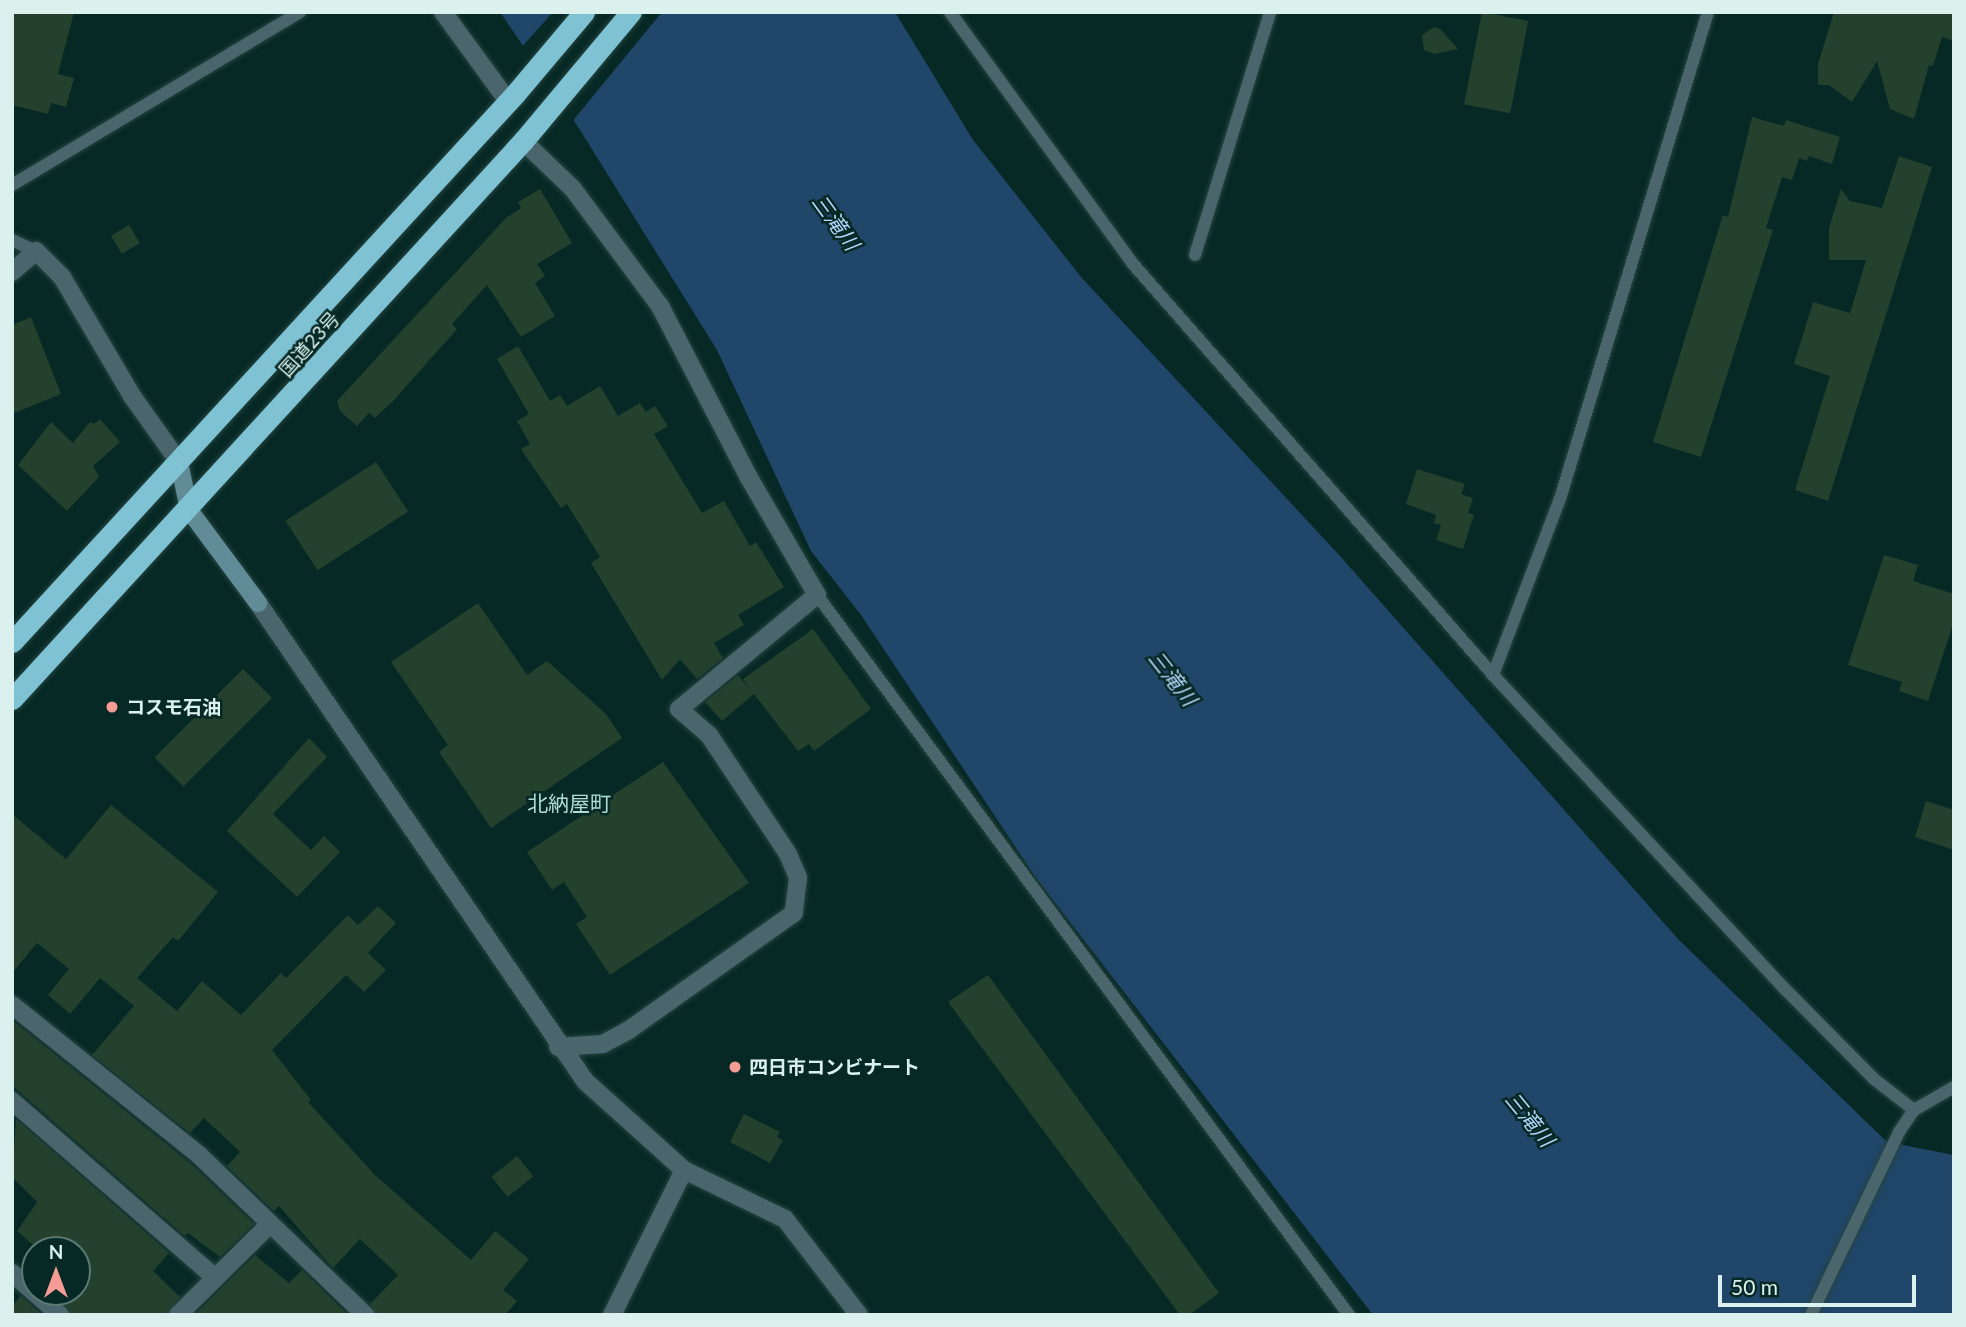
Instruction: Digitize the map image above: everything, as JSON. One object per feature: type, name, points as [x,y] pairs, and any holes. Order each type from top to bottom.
[{"type":"highway","name":"国道23号","points":[[12,642],[512,98],[584,12]]},
{"type":"highway","name":"国道23号","points":[[12,699],[530,134],[631,12]]},
{"type":"street","points":[[443,12],[512,98]]},
{"type":"street","points":[[530,134],[660,306],[748,477],[817,595],[679,709],[709,735],[788,854],[799,878],[794,913],[629,1030],[603,1044],[558,1047]]},
{"type":"street","points":[[12,272],[36,251],[62,277],[132,396],[179,462],[188,510],[258,603],[558,1047],[585,1081],[684,1170],[785,1219],[859,1315]]},
{"type":"street","points":[[12,1005],[199,1155],[365,1315]]},
{"type":"street","points":[[12,1101],[213,1276]]},
{"type":"street","points":[[612,1315],[684,1170]]},
{"type":"street","points":[[178,1315],[213,1276],[270,1224]]},
{"type":"street","points":[[12,1273],[60,1315]]},
{"type":"lane","points":[[12,185],[300,12]]},
{"type":"lane","points":[[950,12],[1133,264],[1493,675],[1785,989],[1874,1079],[1914,1110]]},
{"type":"lane","points":[[1195,255],[1270,12]]},
{"type":"lane","points":[[1493,675],[1560,499],[1708,12]]},
{"type":"lane","points":[[12,240],[36,251]]},
{"type":"lane","points":[[817,595],[1349,1315]]},
{"type":"lane","points":[[1811,1315],[1899,1132],[1914,1110],[1954,1087]]},
{"type":"water","name":"三滝川","points":[[500,12],[895,12],[973,140],[1081,277],[1340,556],[1678,939],[1887,1142],[1954,1155],[1954,1315],[1373,1315],[1036,878],[861,615],[811,551],[717,350],[580,130]]},
{"type":"pier","points":[[553,12],[662,12],[571,123],[521,48]]},
{"type":"building","points":[[12,12],[74,12],[58,74],[74,78],[66,107],[51,103],[48,114],[12,105]]},
{"type":"building","points":[[1482,12],[1528,21],[1510,113],[1464,104]]},
{"type":"building","points":[[1834,12],[1954,12],[1954,41],[1942,37],[1933,66],[1929,65],[1914,119],[1890,109],[1877,61],[1852,102],[1829,85],[1818,85],[1818,64]]},
{"type":"building","points":[[1434,27],[1440,29],[1458,49],[1434,54],[1424,50],[1422,35]]},
{"type":"building","points":[[1752,117],[1784,126],[1786,120],[1840,137],[1832,164],[1809,156],[1807,161],[1799,158],[1792,180],[1782,177],[1766,228],[1773,230],[1701,457],[1653,442],[1723,215],[1728,217]]},
{"type":"building","points":[[1899,156],[1932,167],[1828,501],[1795,490],[1830,376],[1794,364],[1813,302],[1850,313],[1866,260],[1829,260],[1829,228],[1841,189],[1850,201],[1882,208]]},
{"type":"building","points":[[540,189],[572,243],[537,264],[545,276],[535,283],[555,316],[521,337],[487,285],[452,324],[457,329],[394,400],[375,418],[369,413],[357,426],[340,411],[337,401],[506,218],[521,208],[518,202]]},
{"type":"building","points":[[129,225],[140,243],[122,254],[111,236]]},
{"type":"building","points":[[31,317],[61,394],[12,414],[12,325]]},
{"type":"building","points":[[518,346],[550,401],[560,395],[567,406],[600,386],[618,416],[640,403],[646,412],[655,406],[668,426],[654,434],[702,513],[724,501],[750,546],[756,542],[784,587],[738,615],[744,625],[714,643],[723,658],[697,679],[680,659],[662,680],[591,563],[600,557],[567,504],[561,508],[521,449],[530,444],[517,421],[529,414],[497,359]]},
{"type":"building","points":[[100,419],[120,442],[93,466],[99,477],[67,511],[18,465],[51,422],[73,443],[90,422],[94,424]]},
{"type":"building","points":[[376,462],[408,511],[318,570],[285,521]]},
{"type":"building","points":[[1417,469],[1465,484],[1461,494],[1473,498],[1468,513],[1474,515],[1463,549],[1436,540],[1441,525],[1434,523],[1436,515],[1406,504]]},
{"type":"building","points":[[1884,555],[1918,565],[1913,581],[1954,594],[1954,621],[1928,701],[1899,691],[1902,682],[1848,665]]},
{"type":"building","points":[[478,603],[527,675],[547,661],[606,714],[622,738],[491,828],[439,752],[448,745],[391,662]]},
{"type":"building","points":[[813,629],[871,709],[814,751],[809,744],[798,751],[754,694],[722,721],[705,702],[738,675],[752,692],[743,679]]},
{"type":"building","points":[[243,669],[272,698],[184,786],[155,757]]},
{"type":"building","points":[[309,738],[327,757],[273,814],[311,850],[324,836],[340,852],[297,897],[227,831]]},
{"type":"building","points":[[663,762],[749,883],[610,975],[576,924],[587,917],[564,882],[552,890],[527,852]]},
{"type":"building","points":[[1926,801],[1954,810],[1954,850],[1915,837]]},
{"type":"building","points":[[111,805],[218,892],[178,941],[173,937],[137,978],[177,1011],[202,981],[241,1015],[281,973],[286,978],[348,915],[358,925],[378,906],[396,923],[368,953],[386,970],[364,992],[346,975],[272,1050],[311,1100],[308,1102],[375,1175],[471,1260],[495,1231],[529,1259],[503,1290],[517,1301],[505,1315],[376,1315],[370,1304],[398,1275],[360,1239],[333,1268],[279,1206],[274,1211],[227,1166],[240,1152],[204,1118],[190,1133],[92,1055],[134,1006],[100,978],[70,1014],[48,995],[69,969],[37,943],[12,973],[12,814],[66,859]]},
{"type":"building","points":[[988,975],[1219,1293],[1189,1315],[1180,1315],[948,1002]]},
{"type":"building","points":[[12,1020],[191,1164],[254,1224],[220,1257],[188,1233],[185,1236],[12,1085]]},
{"type":"building","points":[[744,1114],[780,1132],[777,1137],[783,1140],[770,1163],[730,1142]]},
{"type":"building","points":[[16,1119],[169,1253],[153,1271],[180,1297],[167,1315],[71,1315],[63,1306],[91,1306],[91,1236],[23,1236],[17,1231],[37,1202],[12,1177]]},
{"type":"building","points":[[517,1156],[533,1176],[508,1197],[491,1177]]},
{"type":"building","points":[[255,1255],[289,1283],[302,1270],[348,1315],[194,1315]]},
{"type":"building","points":[[21,1296],[21,1306],[32,1306],[42,1315],[12,1315],[12,1306]]},
{"type":"place","name":"コスモ石油","points":[[112,707]]},
{"type":"place","name":"四日市コンビナート","points":[[735,1067]]},
{"type":"district","name":"北納屋町","points":[[569,803]]}]
